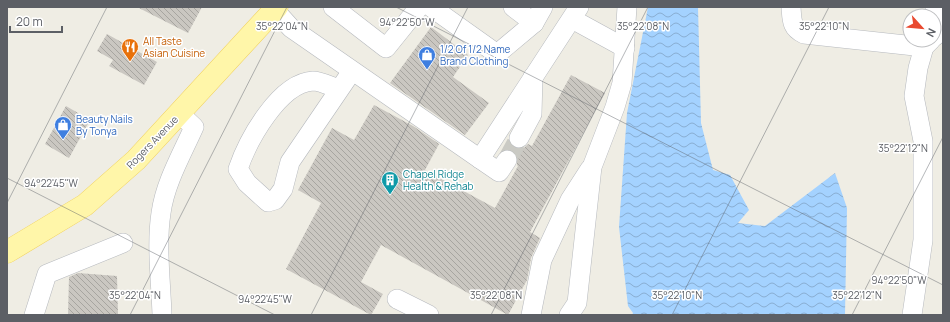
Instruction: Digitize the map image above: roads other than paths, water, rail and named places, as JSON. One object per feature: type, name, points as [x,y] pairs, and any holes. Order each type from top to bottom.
[{"type":"main road","name":"Rogers Avenue","points":[[7,252],[85,205],[136,160],[180,114],[275,8]]},
{"type":"street","points":[[333,7],[386,48],[418,7]]},
{"type":"street","points":[[431,7],[497,54],[539,15]]},
{"type":"street","points":[[512,7],[539,15]]},
{"type":"street","points":[[531,315],[542,260],[570,200],[592,167],[615,108],[622,82],[627,7]]},
{"type":"street","points":[[791,7],[792,25],[797,31],[804,34],[902,39]]},
{"type":"street","points":[[935,7],[943,12]]},
{"type":"street","points":[[275,8],[291,28],[480,159],[500,172],[507,160]]},
{"type":"street","points":[[480,159],[575,13],[625,48]]},
{"type":"street","points":[[912,315],[922,240],[923,141],[914,96],[918,68],[927,48]]},
{"type":"street","points":[[339,90],[315,81],[301,83],[273,105],[246,147],[238,168],[246,183],[268,202],[275,200],[283,189],[290,162],[352,71]]},
{"type":"street","points":[[519,138],[532,114],[534,77]]},
{"type":"street","points":[[162,315],[159,235],[161,214],[168,187],[194,127],[180,114]]},
{"type":"street","points":[[569,315],[577,303],[592,167]]},
{"type":"street","points":[[34,315],[47,274],[123,243]]},
{"type":"street","points":[[397,299],[429,315]]},
{"type":"water","points":[[648,7],[698,7],[701,123],[713,170],[730,175],[749,210],[738,223],[765,226],[835,173],[847,208],[845,315],[632,315],[633,313],[628,306],[619,227],[627,113]]},
{"type":"tunnel","points":[[507,160],[519,138]]},
{"type":"place","name":"All Taste Asian Cuisine","points":[[130,62]]},
{"type":"place","name":"1/2 Of 1/2 Name Brand Clothing","points":[[427,70]]},
{"type":"place","name":"Beauty Nails By Tonya","points":[[63,140]]},
{"type":"place","name":"Chapel Ridge Health & Rehab","points":[[390,195]]}]
